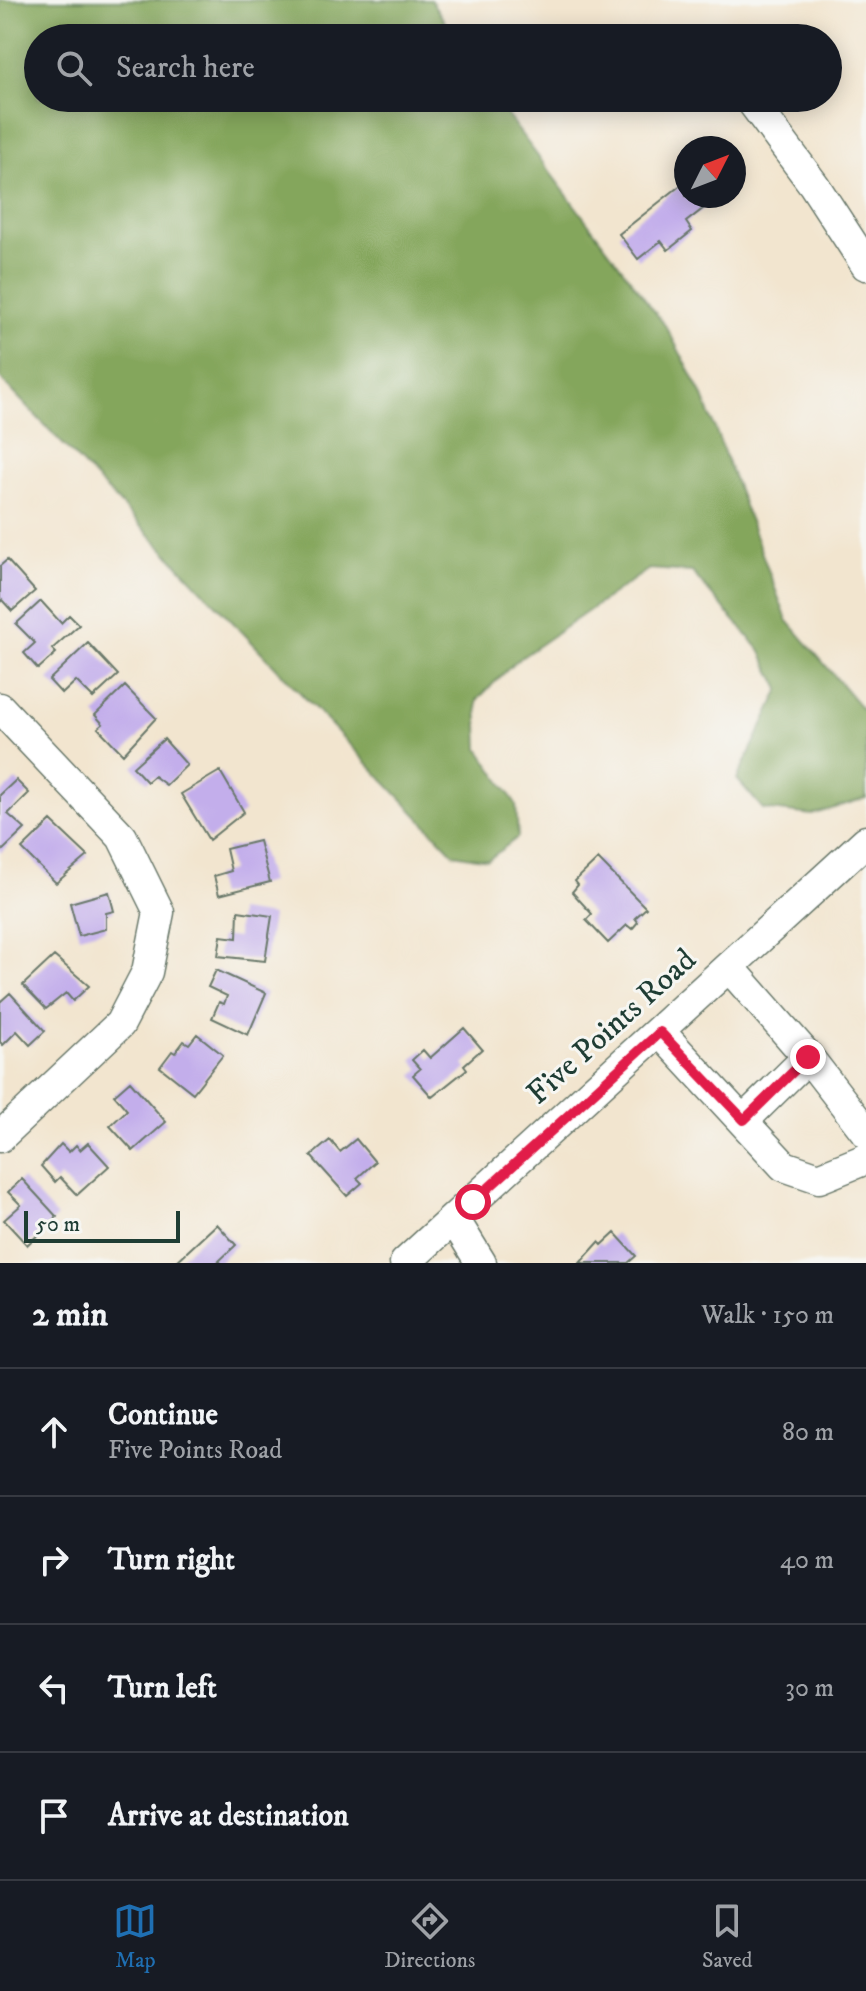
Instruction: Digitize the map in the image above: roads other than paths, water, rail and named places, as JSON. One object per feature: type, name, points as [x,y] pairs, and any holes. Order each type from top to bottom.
[{"type":"street","points":[[760,112],[814,185],[866,265]]},
{"type":"street","points":[[0,1137],[120,1024],[147,972],[159,912],[122,837],[3,717]]},
{"type":"street","name":"Five Points Road","points":[[405,1263],[866,841]]},
{"type":"street","points":[[730,968],[808,1057],[866,1132]]},
{"type":"street","points":[[660,1032],[784,1166],[819,1178],[866,1159]]},
{"type":"street","points":[[744,1120],[808,1057]]},
{"type":"street","points":[[454,1219],[481,1263]]}]
